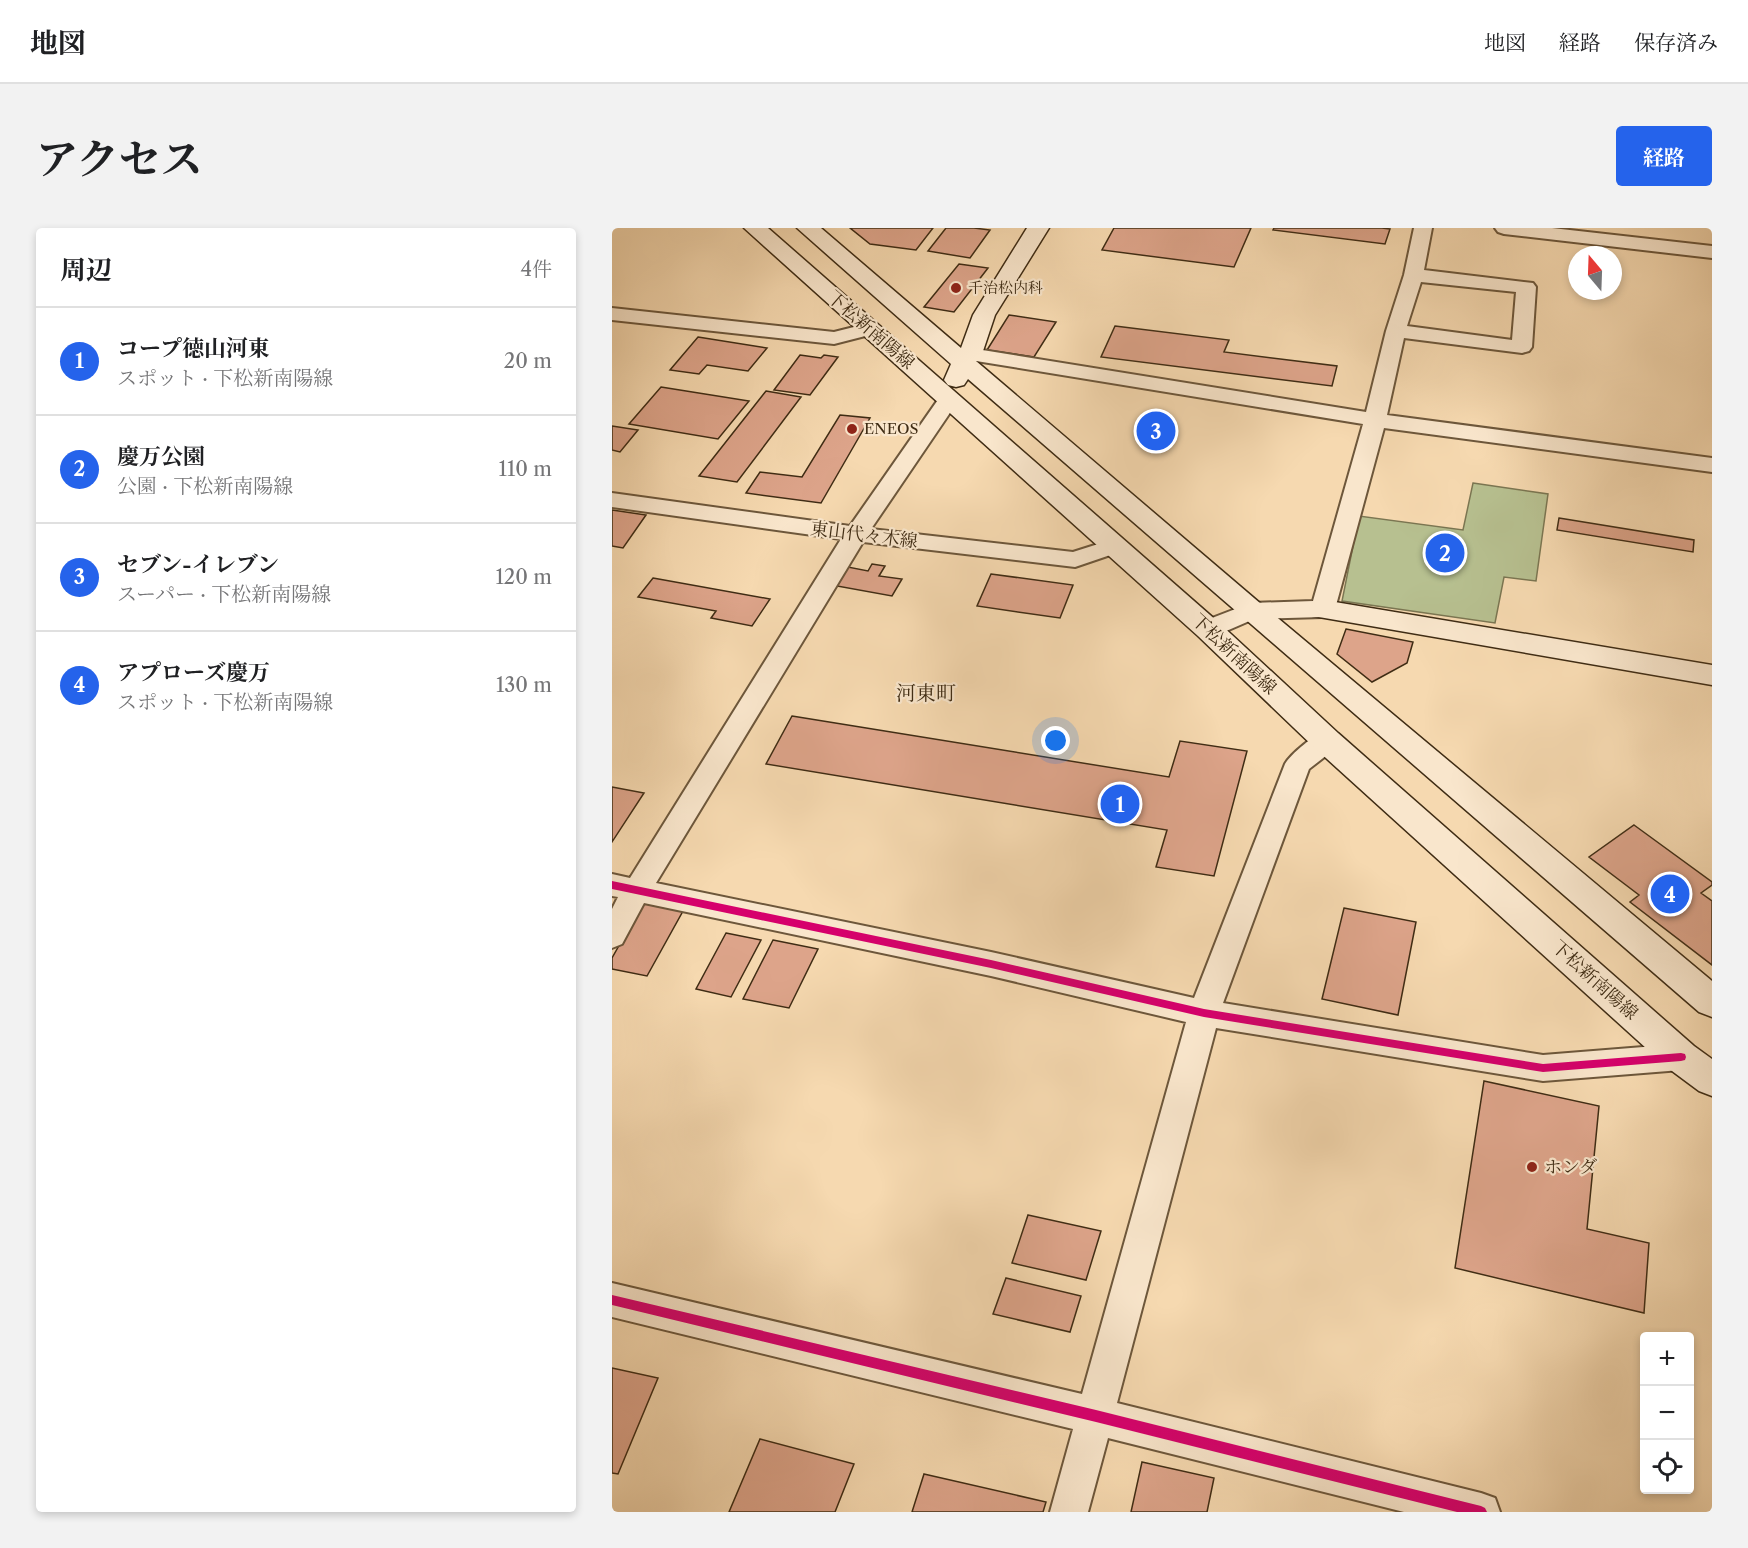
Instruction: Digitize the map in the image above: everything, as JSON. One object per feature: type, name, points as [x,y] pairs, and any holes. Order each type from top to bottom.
[{"type":"main road","name":"下松新南陽線","points":[[756,228],[949,398],[992,440],[1208,629],[1327,741],[1681,1057],[1712,1080]]},
{"type":"main road","name":"下松新南陽線","points":[[808,228],[966,358],[1251,611],[1712,1002]]},
{"type":"main road","points":[[949,398],[984,315],[1038,228]]},
{"type":"main road","points":[[1323,609],[1712,675]]},
{"type":"street","points":[[1208,629],[1251,611],[1323,609],[1375,420],[1396,331],[1414,275],[1423,228]]},
{"type":"street","points":[[1504,228],[1712,252]]},
{"type":"street","points":[[1396,331],[1522,347],[1526,287],[1414,275]]},
{"type":"street","points":[[612,314],[834,338],[870,329]]},
{"type":"street","points":[[966,358],[1375,420],[1712,465]]},
{"type":"street","points":[[612,936],[625,887],[856,534],[949,398]]},
{"type":"street","name":"東山代々木線","points":[[612,500],[856,534],[1075,560],[1114,546]]},
{"type":"street","points":[[1069,1512],[1204,1013],[1298,764],[1327,741]]},
{"type":"street","points":[[625,887],[992,964],[1204,1013],[1543,1068],[1681,1057]]},
{"type":"street","points":[[612,1300],[1096,1416],[1481,1512]]},
{"type":"green space","points":[[1473,483],[1548,494],[1536,581],[1504,577],[1495,623],[1342,601],[1359,516],[1463,530]]},
{"type":"building","points":[[850,228],[933,228],[916,250],[870,244]]},
{"type":"building","points":[[946,228],[990,230],[970,258],[928,251]]},
{"type":"building","points":[[1114,228],[1251,228],[1234,267],[1102,250]]},
{"type":"building","points":[[1274,228],[1390,229],[1385,244],[1273,230]]},
{"type":"building","name":"千治松内科","points":[[959,264],[988,268],[954,312],[924,307]]},
{"type":"building","points":[[1009,315],[1056,322],[1034,357],[987,350]]},
{"type":"building","points":[[1115,326],[1229,340],[1224,352],[1337,366],[1332,386],[1101,357]]},
{"type":"building","points":[[698,337],[767,348],[748,371],[707,365],[699,374],[670,370]]},
{"type":"building","points":[[800,355],[821,358],[824,355],[838,357],[810,395],[774,390]]},
{"type":"building","points":[[661,387],[749,401],[718,439],[629,424]]},
{"type":"building","points":[[766,391],[801,397],[737,482],[699,476]]},
{"type":"building","points":[[840,415],[870,418],[821,503],[746,493],[760,472],[802,477]]},
{"type":"building","points":[[612,426],[638,430],[620,452],[612,450]]},
{"type":"building","points":[[612,510],[646,515],[623,548],[612,546]]},
{"type":"building","points":[[1559,518],[1694,540],[1693,552],[1557,530]]},
{"type":"building","points":[[872,564],[885,566],[879,576],[902,579],[892,596],[837,586],[848,567],[868,571]]},
{"type":"building","points":[[991,574],[1073,585],[1060,618],[977,606]]},
{"type":"building","points":[[653,578],[770,599],[752,626],[711,618],[716,611],[638,597]]},
{"type":"building","points":[[1346,629],[1413,642],[1407,663],[1372,682],[1337,654]]},
{"type":"building","points":[[792,716],[1169,777],[1180,741],[1247,751],[1214,876],[1156,867],[1167,830],[766,764]]},
{"type":"building","points":[[612,787],[644,793],[612,842]]},
{"type":"building","points":[[1634,825],[1712,882],[1712,885],[1701,893],[1712,901],[1712,965],[1630,902],[1639,895],[1589,857]]},
{"type":"building","points":[[643,903],[683,911],[647,976],[612,969],[612,958]]},
{"type":"building","points":[[1344,908],[1416,922],[1398,1015],[1322,999]]},
{"type":"building","points":[[726,933],[761,940],[731,997],[696,989]]},
{"type":"building","points":[[773,940],[818,949],[789,1008],[743,999]]},
{"type":"building","name":"ホンダ","points":[[1484,1081],[1599,1106],[1587,1229],[1649,1243],[1644,1313],[1455,1268]]},
{"type":"building","points":[[1028,1215],[1101,1231],[1086,1280],[1012,1263]]},
{"type":"building","points":[[1006,1278],[1081,1296],[1070,1332],[993,1314]]},
{"type":"building","points":[[612,1368],[658,1378],[618,1474],[612,1473]]},
{"type":"building","points":[[760,1439],[854,1464],[835,1512],[729,1512]]},
{"type":"building","points":[[1142,1462],[1214,1478],[1207,1512],[1131,1512]]},
{"type":"building","points":[[924,1474],[1046,1502],[1043,1512],[912,1512]]},
{"type":"cycle path","points":[[612,885],[991,964],[1204,1013],[1543,1068],[1681,1057]]},
{"type":"cycle path","points":[[612,1300],[1096,1416],[1481,1512]]},
{"type":"place","name":"千治松内科","points":[[956,288]]},
{"type":"place","name":"ENEOS","points":[[852,429]]},
{"type":"place","name":"セブン-イレブン","points":[[1156,431]]},
{"type":"place","name":"慶万公園","points":[[1445,553]]},
{"type":"place","name":"コープ徳山河東","points":[[1120,804]]},
{"type":"place","name":"アプローズ慶万","points":[[1670,894]]},
{"type":"place","name":"ホンダ","points":[[1532,1167]]},
{"type":"district","name":"河東町","points":[[926,693]]}]
